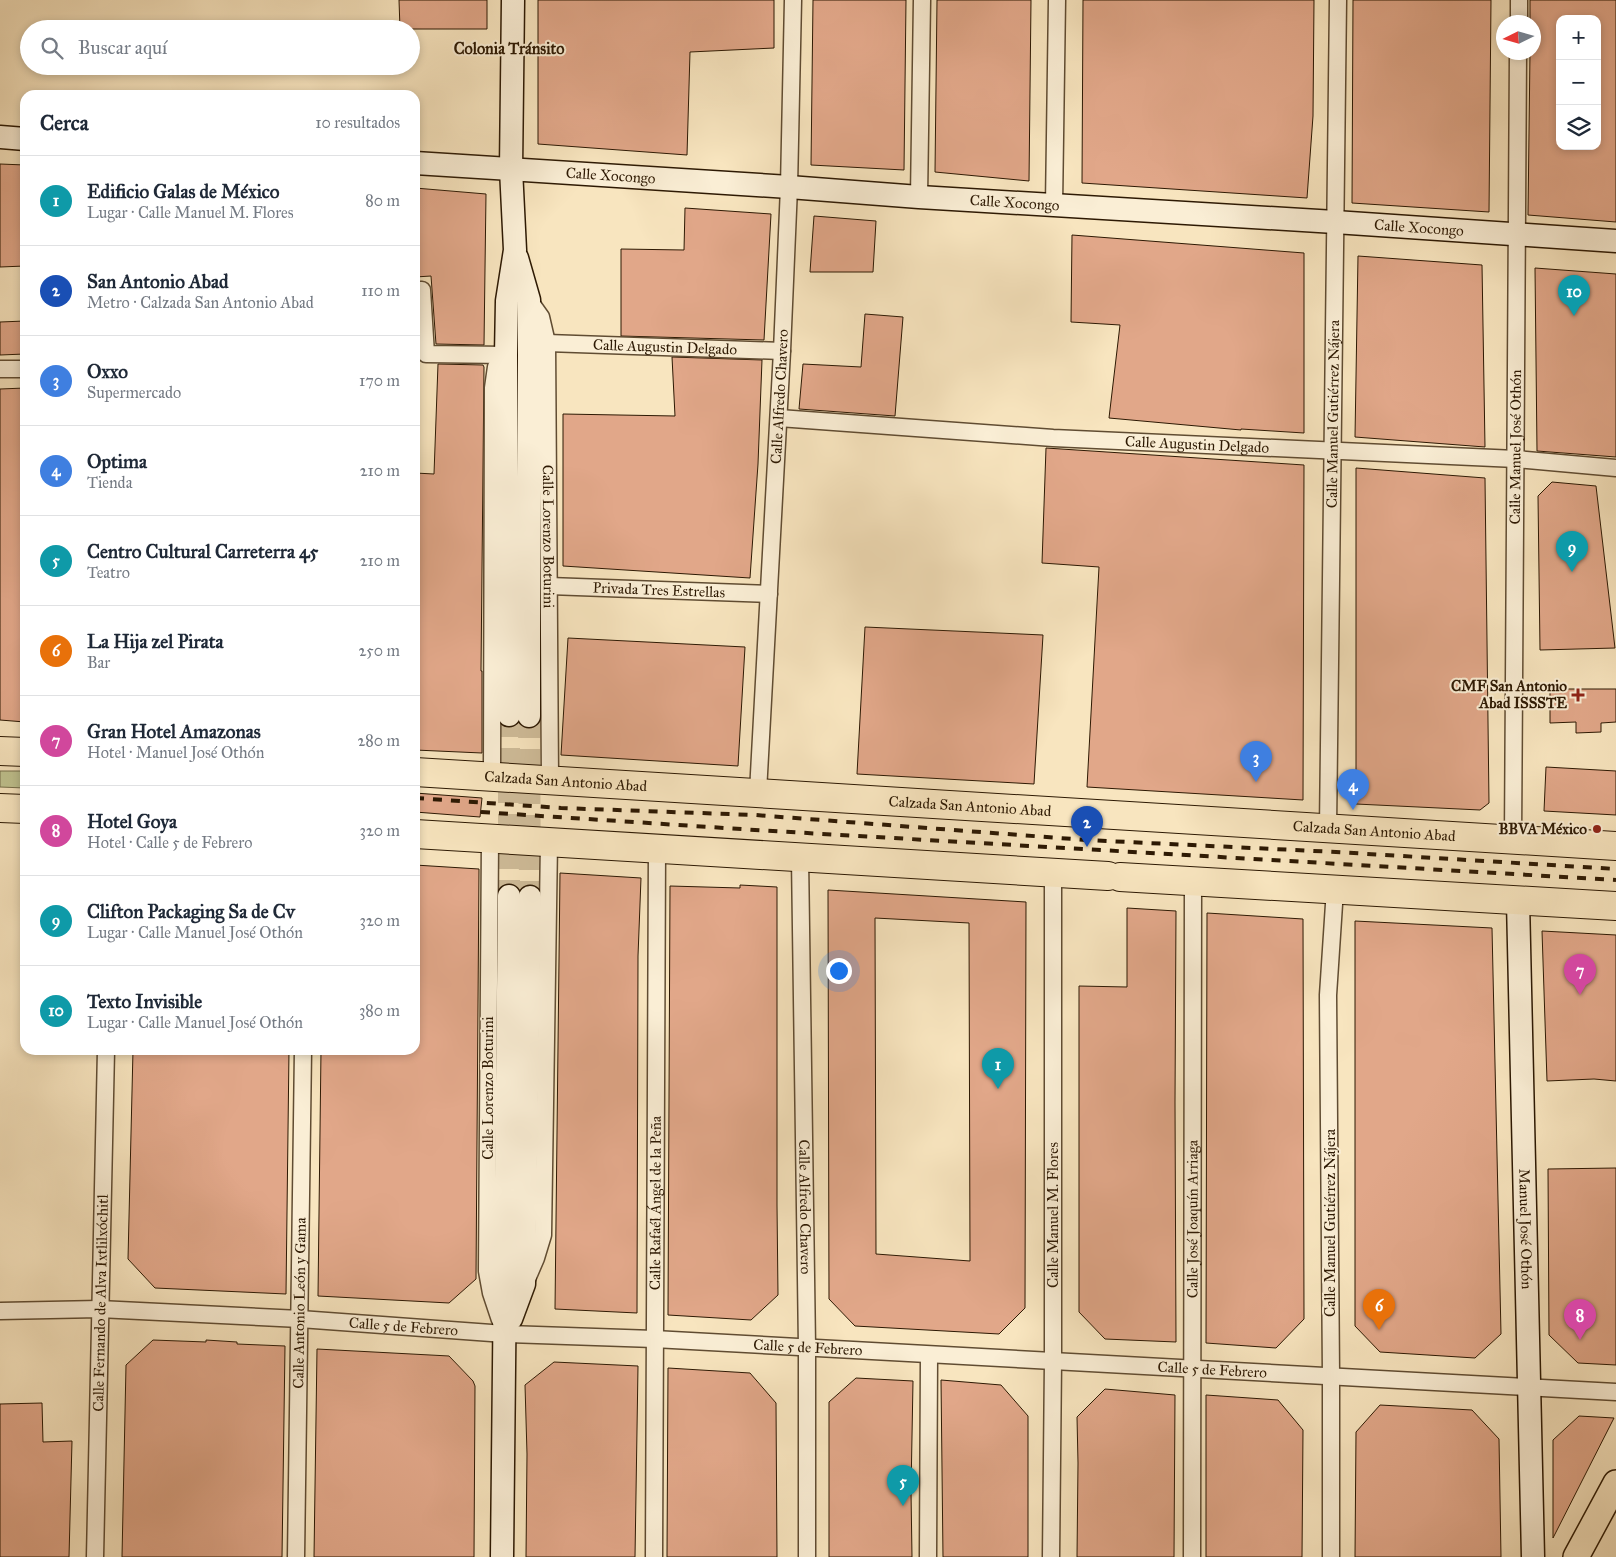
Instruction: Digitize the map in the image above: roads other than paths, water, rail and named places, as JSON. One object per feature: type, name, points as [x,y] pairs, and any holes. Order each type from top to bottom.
[{"type":"highway","points":[[0,751],[20,752]]},
{"type":"highway","name":"Calzada San Antonio Abad","points":[[420,772],[1616,846]]},
{"type":"highway","points":[[0,808],[20,809]]},
{"type":"highway","points":[[420,834],[1616,906]]},
{"type":"main road","name":"Calle Lorenzo Boturini","points":[[513,0],[511,169],[515,250],[507,301],[506,355],[519,715],[529,300],[515,250]]},
{"type":"main road","points":[[0,137],[20,139]]},
{"type":"main road","name":"Calle Xocongo","points":[[420,163],[1616,241]]},
{"type":"main road","name":"Calle Lorenzo Boturini","points":[[502,1557],[505,1334],[520,897],[524,1284],[505,1334]]},
{"type":"main road","name":"Manuel José Othón","points":[[1518,901],[1533,1557]]},
{"type":"main road","points":[[1576,1557],[1616,1482]]},
{"type":"street","name":"Calle Alfredo Chavero","points":[[758,792],[782,351],[789,186],[793,0]]},
{"type":"street","points":[[919,197],[922,0]]},
{"type":"street","points":[[1054,205],[1057,0]]},
{"type":"street","name":"Calle Manuel Gutiérrez Nájera","points":[[1328,828],[1338,0]]},
{"type":"street","points":[[1518,15],[1519,0]]},
{"type":"street","name":"Calle Manuel José Othón","points":[[1513,839],[1518,60]]},
{"type":"street","points":[[420,290],[422,290],[426,354],[506,355]]},
{"type":"street","name":"Calle Lorenzo Boturini","points":[[529,300],[541,317],[547,343],[550,779]]},
{"type":"street","name":"Calle Augustin Delgado","points":[[547,343],[782,351]]},
{"type":"street","name":"Calle Lorenzo Boturini","points":[[492,776],[493,388],[496,367],[506,355]]},
{"type":"street","points":[[0,369],[20,369]]},
{"type":"street","name":"Calle Augustin Delgado","points":[[779,418],[1053,438],[1516,459],[1616,468]]},
{"type":"street","name":"Privada Tres Estrellas","points":[[549,586],[769,594]]},
{"type":"street","name":"Calle Lorenzo Boturini","points":[[490,839],[487,1271],[491,1293],[505,1334]]},
{"type":"street","name":"Calle Lorenzo Boturini","points":[[524,1284],[536,1258],[543,1234],[549,842]]},
{"type":"street","name":"Calle Rafaél Ángel de la Peña","points":[[654,1557],[657,849]]},
{"type":"street","name":"Calle Alfredo Chavero","points":[[800,858],[807,1347],[807,1557]]},
{"type":"street","name":"Calle Manuel M. Flores","points":[[1051,1557],[1053,873]]},
{"type":"street","name":"Calle José Joaquín Arriaga","points":[[1192,1557],[1193,881]]},
{"type":"street","name":"Calle Manuel Gutiérrez Nájera","points":[[1331,1557],[1328,995],[1334,889]]},
{"type":"street","name":"Calle Fernando de Alva Ixtlilxóchitl","points":[[95,1557],[106,1055]]},
{"type":"street","name":"Calle Antonio León y Gama","points":[[296,1557],[303,1055]]},
{"type":"street","name":"Calle 5 de Febrero","points":[[0,1311],[99,1309],[300,1319],[505,1334],[654,1339],[1616,1392]]},
{"type":"street","points":[[928,1557],[929,1355]]},
{"type":"tunnel","points":[[509,715],[509,896]]},
{"type":"tunnel","points":[[529,716],[530,897]]},
{"type":"railway","points":[[420,798],[561,808],[755,815],[1086,840],[1336,852],[1616,869]]},
{"type":"railway","points":[[481,812],[755,830],[1616,880]]},
{"type":"place","name":"Texto Invisible","points":[[1574,316]]},
{"type":"place","name":"Clifton Packaging Sa de Cv","points":[[1572,572]]},
{"type":"place","name":"CMF San Antonio Abad ISSSTE","points":[[1578,695]]},
{"type":"place","name":"Oxxo","points":[[1256,782]]},
{"type":"place","name":"Optima","points":[[1353,810]]},
{"type":"place","name":"BBVA México","points":[[1597,829]]},
{"type":"place","name":"San Antonio Abad","points":[[1087,847]]},
{"type":"place","name":"Gran Hotel Amazonas","points":[[1580,995]]},
{"type":"place","name":"Edificio Galas de México","points":[[998,1089]]},
{"type":"place","name":"La Hija zel Pirata","points":[[1379,1330]]},
{"type":"place","name":"Hotel Goya","points":[[1580,1340]]},
{"type":"place","name":"Centro Cultural Carreterra 45","points":[[903,1506]]},
{"type":"district","name":"Colonia Tránsito","points":[[509,48]]}]
